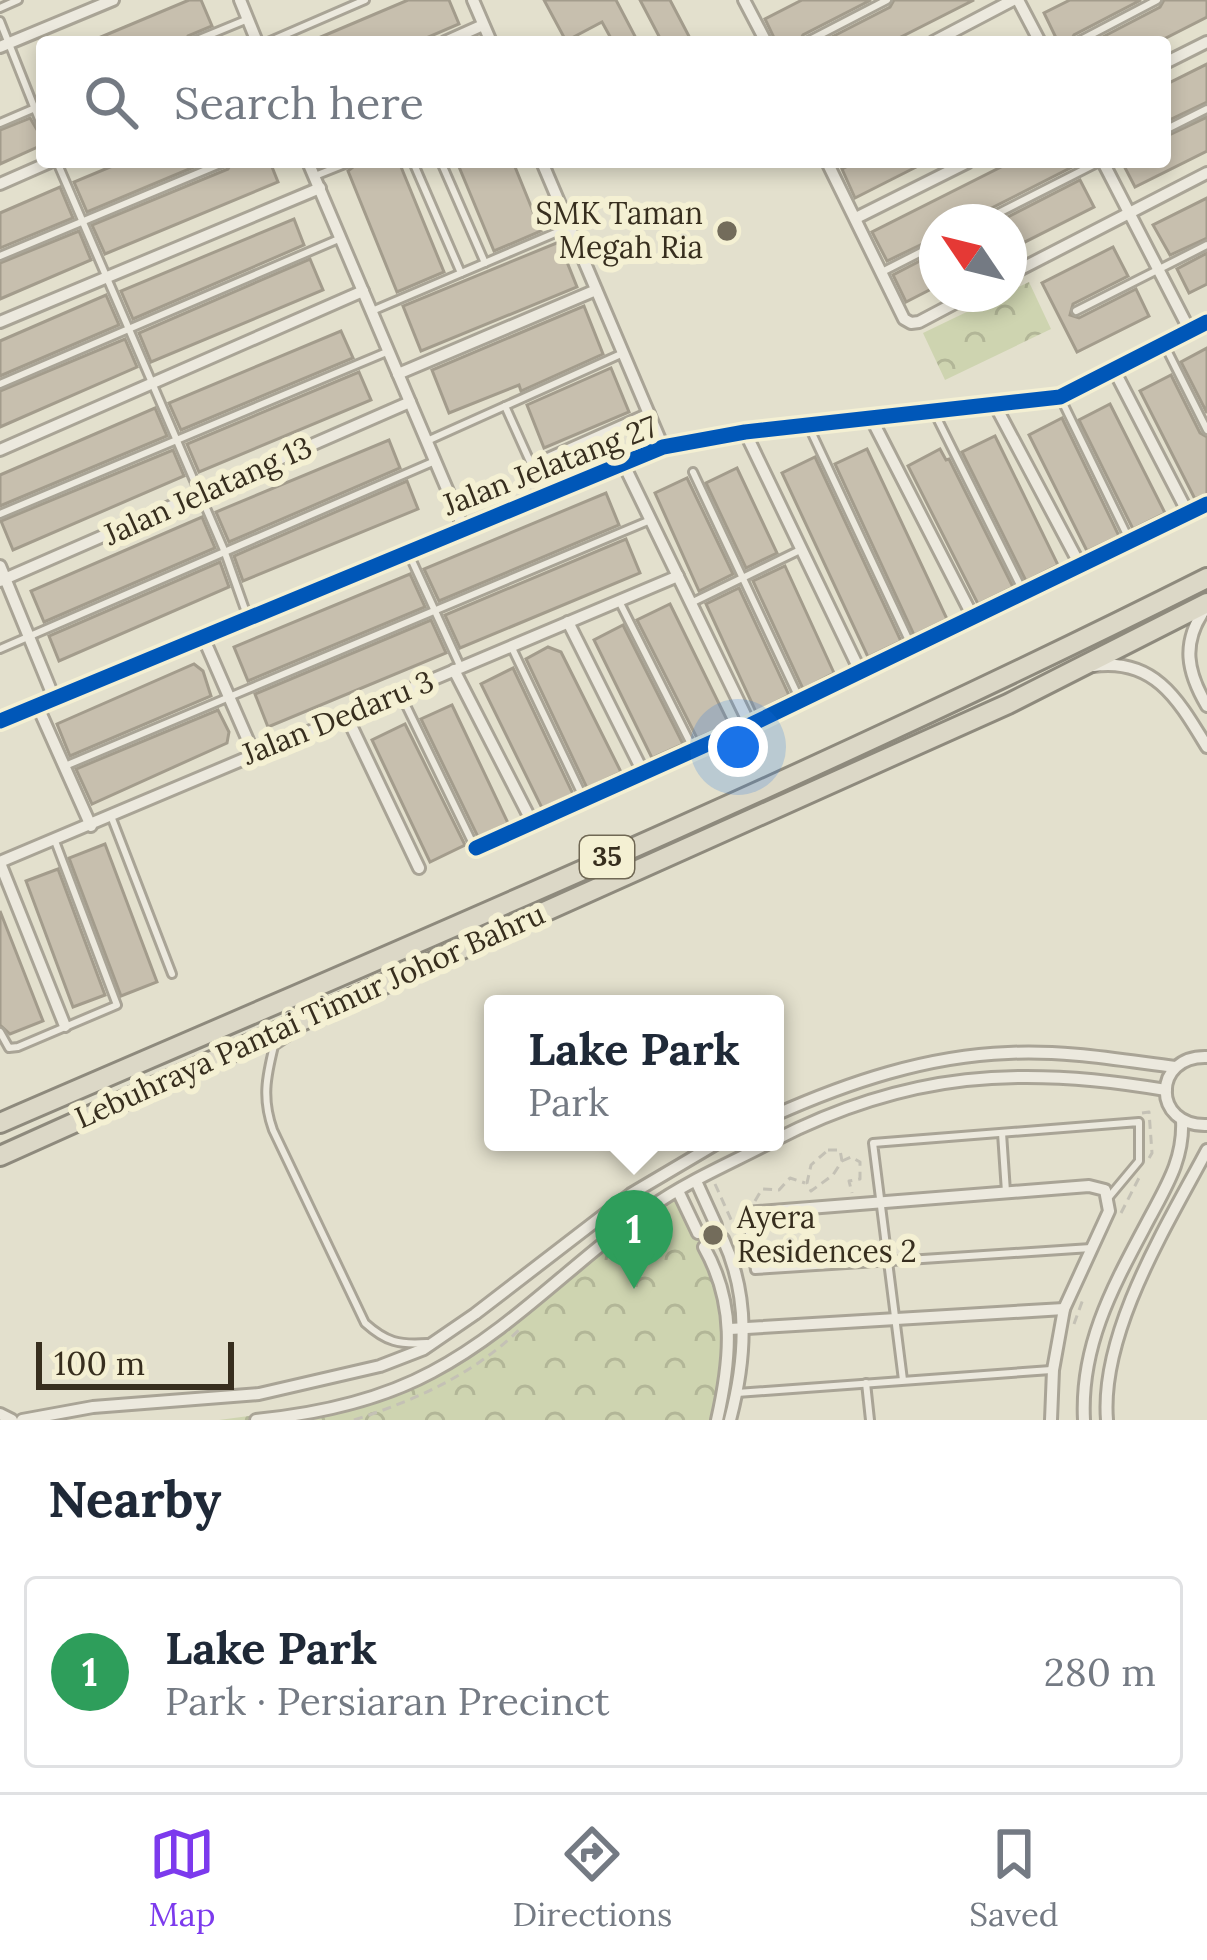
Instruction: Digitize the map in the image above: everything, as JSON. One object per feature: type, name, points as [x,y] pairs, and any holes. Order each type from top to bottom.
[{"type":"highway","name":"Lebuhraya Pantai Timur Johor Bahru","points":[[0,1123],[423,940],[1007,677],[1207,578]]},
{"type":"highway","name":"Lebuhraya Pantai Timur Johor Bahru","points":[[0,1156],[986,714],[1207,604]]},
{"type":"street","points":[[4,45],[113,0]]},
{"type":"street","points":[[240,0],[255,36]]},
{"type":"street","points":[[473,0],[489,36]]},
{"type":"street","points":[[945,36],[1016,0],[1037,36]]},
{"type":"street","points":[[746,1],[763,36]]},
{"type":"street","points":[[459,36],[484,25]]},
{"type":"street","points":[[1171,60],[1207,42]]},
{"type":"street","points":[[0,184],[39,168]]},
{"type":"street","points":[[311,168],[464,529]]},
{"type":"street","points":[[544,168],[663,448]]},
{"type":"street","points":[[834,168],[904,319],[911,323],[934,312]]},
{"type":"street","points":[[856,218],[956,168]]},
{"type":"street","points":[[1104,168],[1190,331]]},
{"type":"street","points":[[1027,265],[1207,173]]},
{"type":"street","points":[[0,322],[317,182]]},
{"type":"street","points":[[398,374],[596,290]]},
{"type":"street","points":[[0,450],[363,291]]},
{"type":"street","name":"Jalan Jelatang 27","points":[[0,721],[663,448],[746,432],[1060,397],[1207,322]]},
{"type":"street","points":[[1114,370],[1188,513]]},
{"type":"street","name":"Jalan Jelatang 13","points":[[3,580],[410,402]]},
{"type":"street","points":[[995,406],[1080,565]]},
{"type":"street","points":[[545,495],[532,466],[649,414]]},
{"type":"street","points":[[871,418],[973,617]]},
{"type":"street","points":[[746,432],[860,671]]},
{"type":"street","points":[[623,463],[750,725]]},
{"type":"street","points":[[476,848],[750,725],[1207,504]]},
{"type":"street","points":[[0,566],[54,698]]},
{"type":"street","name":"Jalan Dedaru 3","points":[[0,863],[678,576]]},
{"type":"street","points":[[1207,604],[1194,625],[1188,654],[1192,681],[1207,706]]},
{"type":"street","points":[[568,622],[644,774]]},
{"type":"street","points":[[203,637],[253,752]]},
{"type":"street","points":[[1075,670],[1113,664],[1159,680],[1175,695],[1207,747]]},
{"type":"street","points":[[458,669],[533,824]]},
{"type":"street","points":[[38,705],[91,826]]},
{"type":"street","points":[[346,715],[418,868]]},
{"type":"street","points":[[0,863],[64,1026]]},
{"type":"street","points":[[784,1110],[851,1084],[950,1059],[1052,1053],[1175,1067],[1192,1058],[1207,1058]]},
{"type":"street","points":[[1175,1067],[1166,1090],[1170,1107],[1182,1120],[1207,1124]]},
{"type":"street","points":[[784,1136],[837,1113],[950,1079],[1052,1074],[1166,1090]]},
{"type":"street","points":[[1084,1420],[1091,1339],[1175,1168],[1183,1142],[1182,1120]]},
{"type":"street","points":[[1107,1420],[1106,1389],[1115,1340],[1207,1150]]},
{"type":"street","points":[[22,1420],[93,1407],[259,1394],[380,1366],[434,1342],[476,1315],[581,1230],[701,1151]]},
{"type":"street","points":[[256,1420],[335,1408],[435,1371],[656,1203],[756,1151]]},
{"type":"street","points":[[678,1191],[697,1231],[715,1222],[696,1181]]},
{"type":"street","points":[[750,1208],[1098,1186],[1109,1197],[1109,1210],[1064,1309],[1052,1370],[1051,1420]]},
{"type":"street","points":[[723,1239],[745,1328],[730,1420]]},
{"type":"street","points":[[704,1247],[722,1284],[730,1329],[729,1364],[717,1420]]},
{"type":"street","points":[[712,1261],[729,1252]]},
{"type":"street","points":[[730,1329],[1064,1309]]},
{"type":"street","points":[[0,1414],[12,1420]]},
{"type":"lane","points":[[0,8],[18,0]]},
{"type":"lane","points":[[282,36],[365,0]]},
{"type":"lane","points":[[817,36],[886,0]]},
{"type":"lane","points":[[1088,36],[1157,0]]},
{"type":"lane","points":[[207,36],[248,19]]},
{"type":"lane","points":[[0,21],[4,45],[36,103]]},
{"type":"lane","points":[[0,123],[36,108]]},
{"type":"lane","points":[[1171,127],[1207,110]]},
{"type":"lane","points":[[57,168],[224,550],[248,618]]},
{"type":"lane","points":[[0,256],[210,168]]},
{"type":"lane","points":[[317,182],[340,168]]},
{"type":"lane","points":[[416,168],[461,273]]},
{"type":"lane","points":[[444,168],[485,263]]},
{"type":"lane","points":[[1017,204],[1089,168]]},
{"type":"lane","points":[[372,311],[569,227]]},
{"type":"lane","points":[[0,384],[340,238]]},
{"type":"lane","points":[[1076,311],[1207,245]]},
{"type":"lane","points":[[882,272],[919,253]]},
{"type":"lane","points":[[1164,344],[1207,430]]},
{"type":"lane","points":[[0,514],[388,350]]},
{"type":"lane","points":[[427,441],[623,353]]},
{"type":"lane","points":[[1060,397],[1130,541]]},
{"type":"lane","points":[[505,406],[532,466]]},
{"type":"lane","points":[[934,412],[1024,592]]},
{"type":"lane","points":[[808,425],[912,646]]},
{"type":"lane","points":[[0,649],[435,460]]},
{"type":"lane","points":[[693,472],[800,700]]},
{"type":"lane","points":[[65,766],[651,519]]},
{"type":"lane","points":[[690,604],[802,549]]},
{"type":"lane","points":[[408,552],[458,669]]},
{"type":"lane","points":[[619,602],[694,750]]},
{"type":"lane","points":[[512,648],[585,801]]},
{"type":"lane","points":[[400,693],[476,848]]},
{"type":"lane","points":[[111,816],[172,974]]},
{"type":"lane","points":[[0,1032],[10,1048],[117,1005],[56,841]]},
{"type":"lane","points":[[338,1003],[274,1046],[264,1105],[365,1323],[398,1345],[434,1342]]},
{"type":"lane","points":[[903,1380],[873,1143],[1139,1122],[1139,1161],[1109,1197]]},
{"type":"lane","points":[[1002,1133],[1006,1192]]},
{"type":"lane","points":[[750,1208],[755,1270],[1091,1248]]},
{"type":"lane","points":[[737,1393],[1052,1370]]},
{"type":"lane","points":[[866,1383],[870,1420]]},
{"type":"path","points":[[842,1161],[840,1150],[827,1150],[811,1165],[807,1183],[811,1191],[822,1186],[851,1156],[863,1171],[860,1179],[849,1181]]},
{"type":"path","points":[[837,1168],[849,1181],[853,1195]]},
{"type":"path","points":[[715,1189],[718,1173]]},
{"type":"path","points":[[750,1208],[762,1189],[779,1190],[790,1178],[807,1183]]},
{"type":"green space","points":[[1027,283],[1051,329],[945,380],[923,333],[967,312],[1027,312]]},
{"type":"green space","points":[[678,1191],[715,1270],[729,1363],[713,1420],[219,1420],[355,1402],[441,1367]]},
{"type":"building","points":[[189,0],[201,0],[212,26],[188,36],[103,36]]},
{"type":"building","points":[[408,0],[449,0],[459,24],[431,36],[323,36]]},
{"type":"building","points":[[544,0],[616,0],[635,36],[610,36],[602,22],[575,36],[563,36]]},
{"type":"building","points":[[640,0],[670,0],[689,36],[659,36]]},
{"type":"building","points":[[802,0],[871,0],[802,36],[773,36],[765,19]]},
{"type":"building","points":[[894,0],[974,0],[903,36],[834,36],[890,7]]},
{"type":"building","points":[[1070,0],[1141,0],[1073,36],[1055,36],[1044,13]]},
{"type":"building","points":[[1164,0],[1207,0],[1207,17],[1170,36],[1104,36],[1160,7]]},
{"type":"building","points":[[1207,64],[1207,102],[1171,119],[1171,82]]},
{"type":"building","points":[[1207,117],[1207,151],[1135,187],[1125,168],[1171,168],[1171,134]]},
{"type":"building","points":[[30,118],[36,128],[36,148],[0,164],[0,130]]},
{"type":"building","points":[[108,168],[192,168],[87,212],[74,182]]},
{"type":"building","points":[[272,168],[278,182],[105,254],[92,225],[228,169]]},
{"type":"building","points":[[401,168],[444,272],[397,292],[348,171]]},
{"type":"building","points":[[459,168],[515,168],[541,231],[494,251]]},
{"type":"building","points":[[844,168],[914,168],[855,198]]},
{"type":"building","points":[[999,168],[1070,168],[1000,204],[928,204]]},
{"type":"building","points":[[1080,180],[1094,207],[1027,241],[1027,207]]},
{"type":"building","points":[[60,187],[73,218],[0,248],[0,213]]},
{"type":"building","points":[[1207,198],[1207,238],[1170,255],[1153,225]]},
{"type":"building","points":[[919,208],[919,246],[887,261],[872,232]]},
{"type":"building","points":[[294,219],[304,245],[133,319],[121,291]]},
{"type":"building","points":[[79,231],[91,260],[0,299],[0,263]]},
{"type":"building","points":[[559,242],[577,287],[421,351],[403,306]]},
{"type":"building","points":[[1113,247],[1128,276],[1073,304],[1070,315],[1079,318],[1136,289],[1149,316],[1077,352],[1042,283]]},
{"type":"building","points":[[1207,253],[1207,284],[1189,293],[1177,269]]},
{"type":"building","points":[[310,259],[323,290],[151,362],[139,333]]},
{"type":"building","points":[[919,261],[919,295],[906,302],[893,275]]},
{"type":"building","points":[[106,295],[119,325],[0,376],[0,341]]},
{"type":"building","points":[[584,306],[603,354],[521,391],[519,385],[449,413],[432,370]]},
{"type":"building","points":[[341,331],[353,358],[181,430],[169,403]]},
{"type":"building","points":[[125,339],[137,367],[0,427],[0,391]]},
{"type":"building","points":[[1207,348],[1207,413],[1181,362]]},
{"type":"building","points":[[611,368],[629,412],[544,448],[527,405]]},
{"type":"building","points":[[359,372],[371,400],[199,472],[187,444]]},
{"type":"building","points":[[1171,375],[1200,433],[1207,437],[1207,494],[1195,499],[1140,391]]},
{"type":"building","points":[[1110,404],[1165,513],[1133,529],[1079,420]]},
{"type":"building","points":[[155,408],[167,436],[0,506],[0,475]]},
{"type":"building","points":[[1062,418],[1119,536],[1087,551],[1029,435]]},
{"type":"building","points":[[995,436],[1058,565],[1026,581],[962,452]]},
{"type":"building","points":[[389,440],[400,468],[229,542],[216,512]]},
{"type":"building","points":[[867,449],[947,619],[914,635],[835,464]]},
{"type":"building","points":[[940,449],[1013,587],[978,604],[908,466]]},
{"type":"building","points":[[173,450],[184,476],[13,550],[1,521]]},
{"type":"building","points":[[815,457],[901,641],[868,657],[782,473]]},
{"type":"building","points":[[737,468],[777,553],[746,568],[706,483]]},
{"type":"building","points":[[687,478],[733,574],[699,591],[655,493]]},
{"type":"building","points":[[407,481],[418,509],[243,581],[234,556]]},
{"type":"building","points":[[606,493],[619,525],[439,601],[424,569]]},
{"type":"building","points":[[202,517],[215,548],[44,622],[31,591]]},
{"type":"building","points":[[626,539],[640,573],[460,648],[445,615]]},
{"type":"building","points":[[220,562],[229,587],[59,661],[49,636]]},
{"type":"building","points":[[785,566],[834,673],[803,689],[753,581]]},
{"type":"building","points":[[410,574],[425,607],[248,681],[234,647]]},
{"type":"building","points":[[739,588],[789,695],[756,712],[706,604]]},
{"type":"building","points":[[670,604],[729,724],[697,738],[637,620]]},
{"type":"building","points":[[431,620],[446,653],[268,727],[255,694]]},
{"type":"building","points":[[623,625],[683,744],[652,758],[594,640]]},
{"type":"building","points":[[548,647],[561,652],[621,772],[587,788],[526,659]]},
{"type":"building","points":[[194,664],[203,671],[211,696],[70,756],[57,724]]},
{"type":"building","points":[[513,668],[573,794],[542,808],[481,684]]},
{"type":"building","points":[[452,705],[508,823],[478,837],[421,719]]},
{"type":"building","points":[[218,710],[229,732],[227,743],[92,804],[76,769]]},
{"type":"building","points":[[405,724],[465,845],[430,862],[372,740]]},
{"type":"building","points":[[105,844],[157,982],[121,996],[69,858]]},
{"type":"building","points":[[58,869],[105,995],[73,1007],[26,881]]},
{"type":"building","points":[[0,911],[43,1021],[10,1034],[0,1025]]},
{"type":"cycle path","points":[[0,721],[663,447],[745,432],[1060,397],[1207,322]]},
{"type":"cycle path","points":[[476,848],[750,725],[1207,504]]},
{"type":"place","name":"SMK Taman Megah Ria","points":[[727,231]]},
{"type":"place","name":"Ayera Residences 2","points":[[713,1235]]},
{"type":"place","name":"Lake Park","points":[[634,1289]]}]
